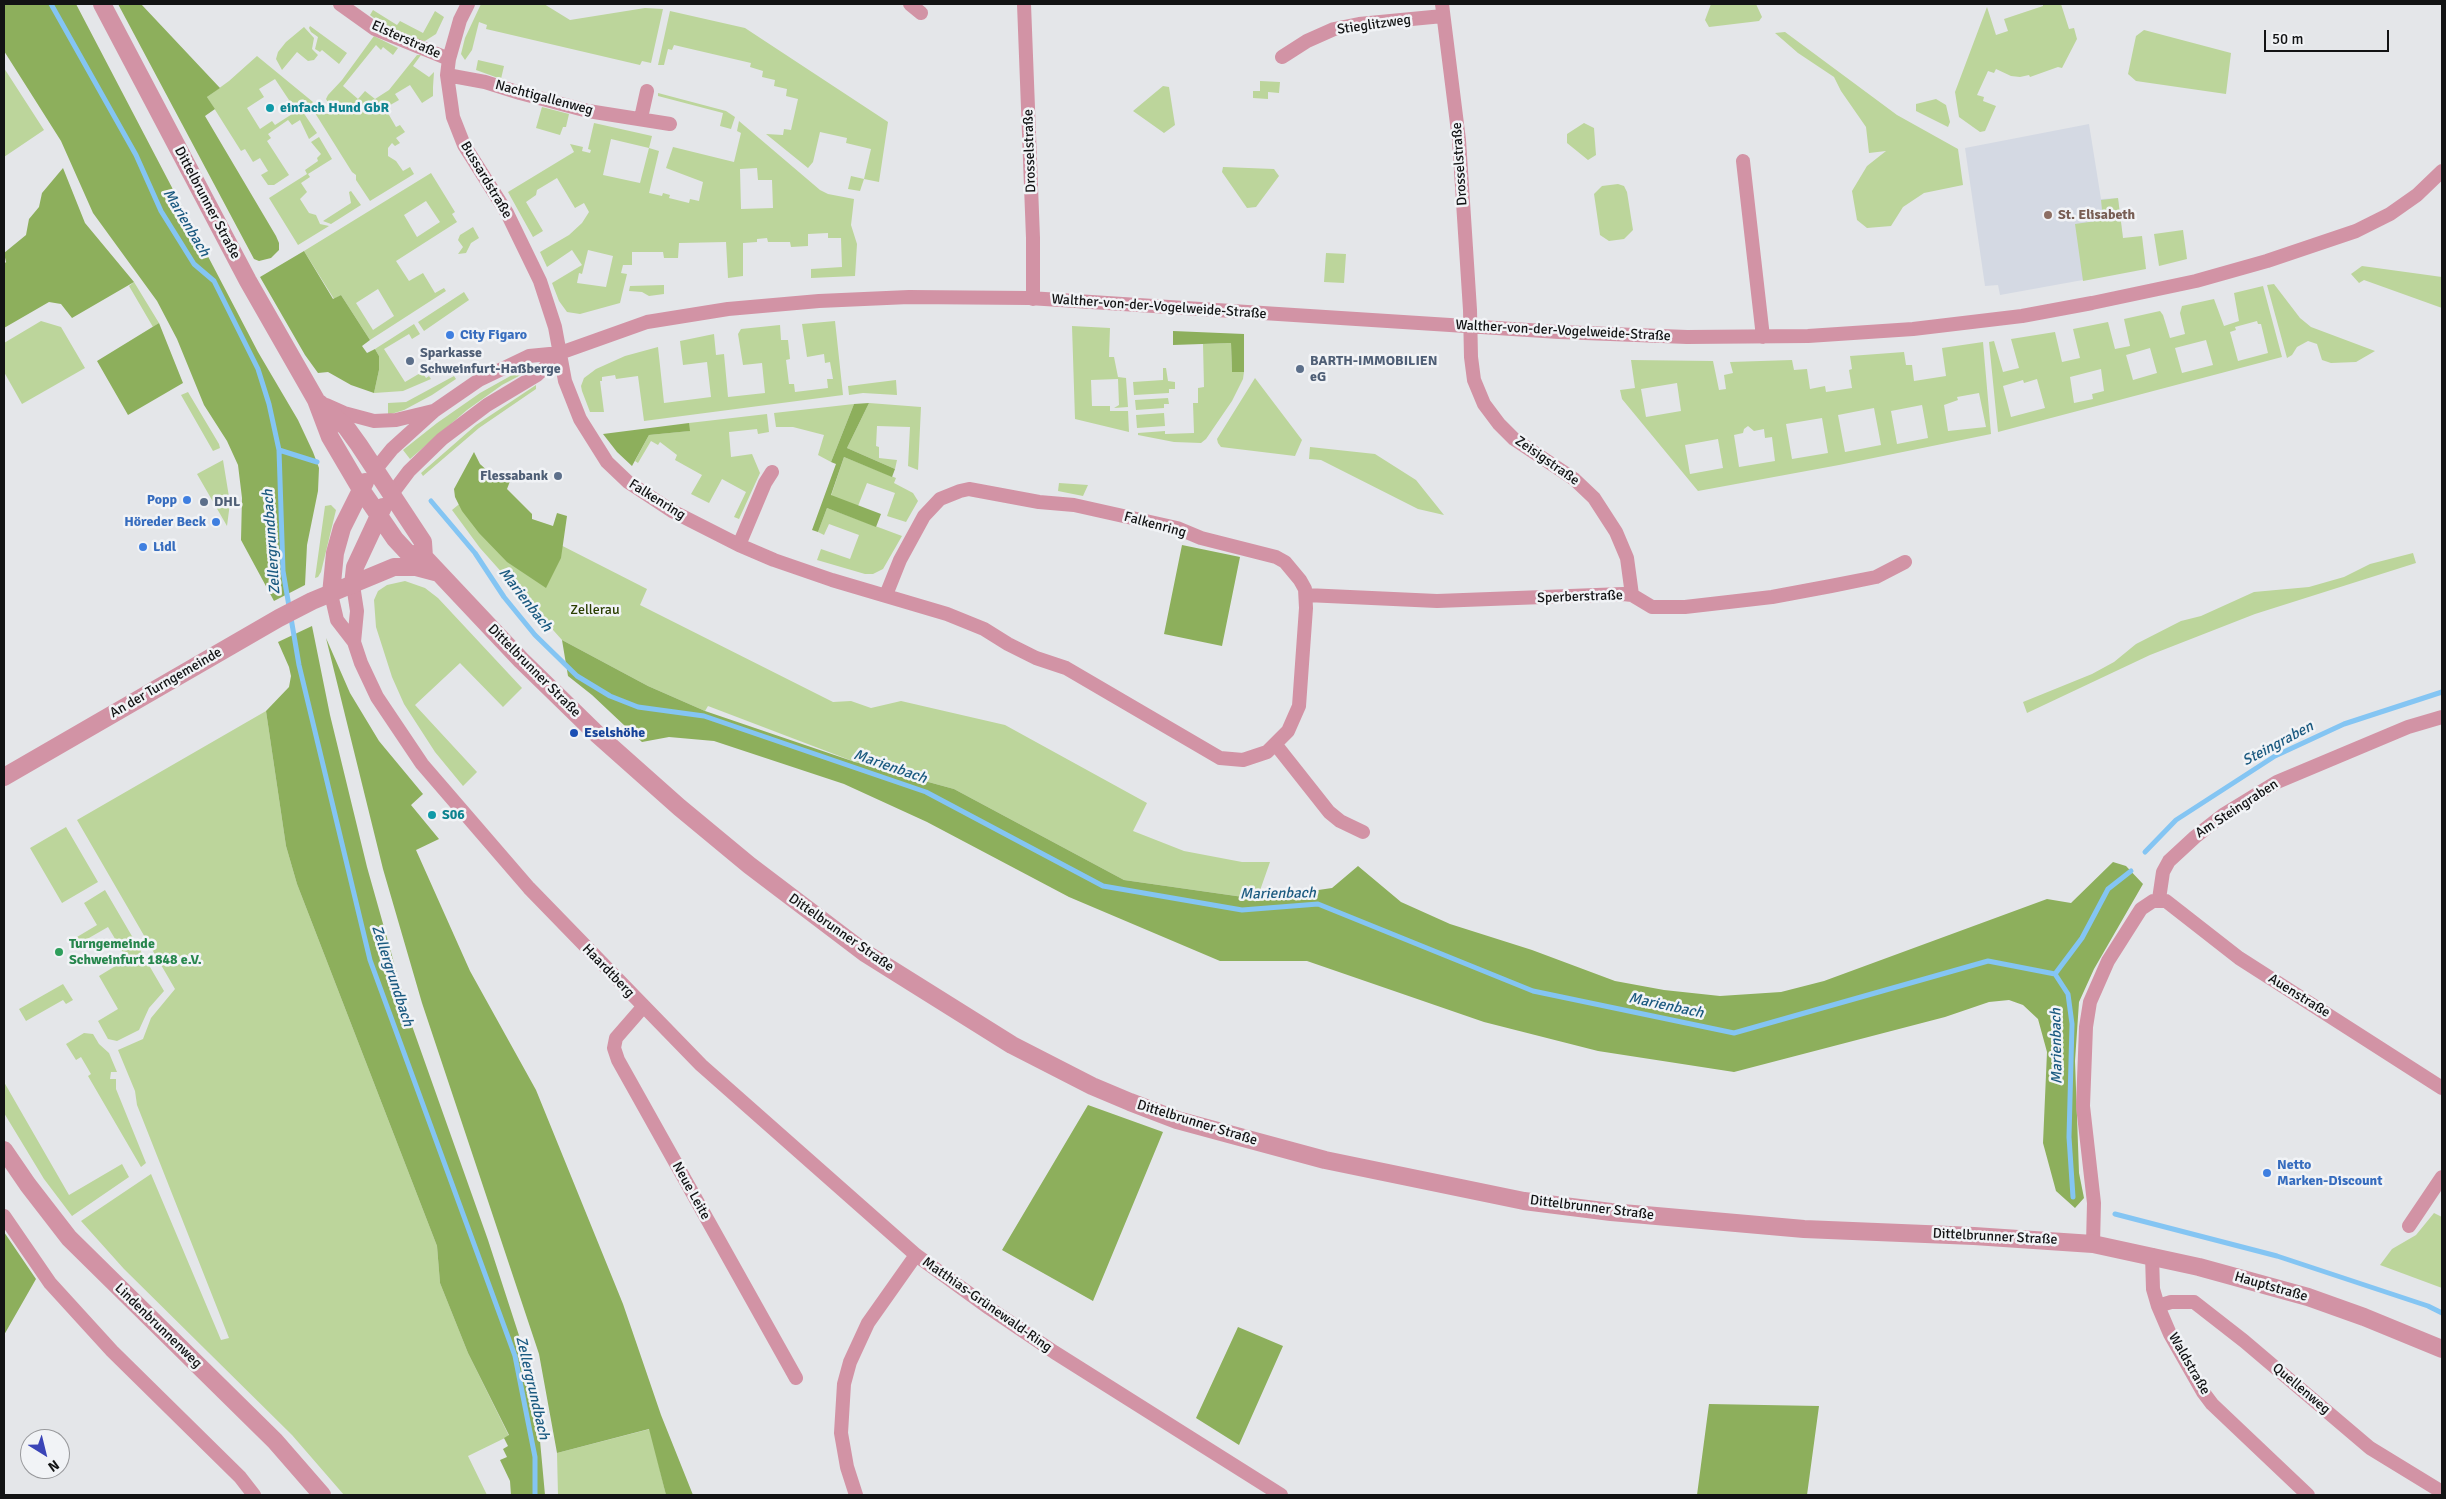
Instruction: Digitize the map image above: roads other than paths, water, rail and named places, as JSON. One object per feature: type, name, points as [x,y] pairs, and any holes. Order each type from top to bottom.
[{"type":"street","name":"Dittelbrunner Straße","points":[[102,4],[248,281],[316,400],[330,437],[378,515],[408,553],[424,557],[521,660],[598,735],[679,807],[801,906],[865,953],[1012,1045],[1084,1082],[1177,1120],[1325,1160],[1524,1200],[1611,1212],[1804,1229],[1983,1236],[2094,1244]]},
{"type":"street","name":"Elsterstraße","points":[[340,4],[375,29],[448,59]]},
{"type":"street","name":"Bussardstraße","points":[[468,4],[460,20],[448,59],[447,75],[450,99],[459,134],[507,213],[533,265],[551,313],[560,353]]},
{"type":"street","points":[[910,4],[921,13]]},
{"type":"street","name":"Drosselstraße","points":[[1024,4],[1033,238],[1032,299]]},
{"type":"street","name":"Drosselstraße","points":[[1442,10],[1459,140],[1471,326]]},
{"type":"street","name":"Stieglitzweg","points":[[1282,57],[1307,41],[1334,29],[1442,10]]},
{"type":"street","name":"Nachtigallenweg","points":[[447,75],[485,82],[588,111],[670,124]]},
{"type":"street","points":[[641,118],[647,91]]},
{"type":"street","points":[[1743,161],[1763,337]]},
{"type":"street","name":"Walther-von-der-Vogelweide-Straße","points":[[375,470],[392,449],[434,410],[480,380],[529,356],[560,353],[617,331],[647,322],[740,307],[909,297],[1032,299],[1650,336],[1763,337],[1913,328],[2022,316],[2196,281],[2267,261],[2356,231],[2403,206],[2442,171]]},
{"type":"street","name":"Zeisigstraße","points":[[1471,326],[1473,375],[1484,404],[1499,424],[1514,439],[1574,479],[1594,498],[1616,532],[1628,558],[1632,595]]},
{"type":"street","name":"Walther-von-der-Vogelweide-Straße","points":[[391,494],[409,471],[442,439],[487,405],[537,375],[560,353]]},
{"type":"street","name":"Falkenring","points":[[560,353],[565,381],[575,406],[587,432],[607,462],[640,491],[739,545],[803,571],[886,595],[971,624],[1036,658],[1066,668],[1220,758],[1235,760],[1252,758],[1267,752],[1276,745],[1292,725],[1299,706],[1306,595],[1305,589],[1293,571],[1284,562],[1266,554],[1201,538],[1177,528],[1089,508],[969,490],[945,496],[929,509],[909,542],[886,595]]},
{"type":"street","name":"Dittelbrunner Straße","points":[[316,400],[346,427],[423,542],[424,557]]},
{"type":"street","name":"Walther-von-der-Vogelweide-Straße","points":[[316,400],[344,413],[374,421],[396,420],[434,410]]},
{"type":"street","points":[[331,594],[335,553],[342,528],[360,488],[375,470]]},
{"type":"street","points":[[739,545],[765,483],[772,472]]},
{"type":"street","points":[[353,585],[355,567],[378,515],[391,494]]},
{"type":"street","name":"Sperberstraße","points":[[1306,595],[1437,601],[1610,594],[1632,595],[1652,607],[1685,607],[1772,597],[1876,577],[1905,562]]},
{"type":"street","name":"An der Turngemeinde","points":[[4,777],[279,618],[306,605],[394,567],[416,567],[438,572]]},
{"type":"street","name":"Haardtberg","points":[[353,585],[357,611],[354,642]]},
{"type":"street","name":"Haardtberg","points":[[331,594],[337,620],[354,642],[361,663],[377,697],[422,764],[529,888],[708,1072],[916,1254]]},
{"type":"street","name":"Am Steingraben","points":[[2160,899],[2163,872],[2169,862],[2195,836],[2223,815],[2277,782],[2408,727],[2442,717]]},
{"type":"street","points":[[1276,745],[1329,812],[1340,821],[1363,832]]},
{"type":"street","points":[[2094,1244],[2094,1203],[2083,1106],[2086,1035],[2090,1002],[2108,961],[2141,909],[2160,899]]},
{"type":"street","name":"Auenstraße","points":[[2160,899],[2178,909],[2239,958],[2442,1088]]},
{"type":"street","name":"Neue Leite","points":[[643,1007],[616,1038],[614,1048],[618,1060],[796,1378]]},
{"type":"street","name":"Lindenbrunnenweg","points":[[4,1150],[33,1194],[69,1238],[275,1441],[322,1495]]},
{"type":"street","points":[[2410,1226],[2442,1176]]},
{"type":"street","points":[[4,1216],[62,1296],[112,1351],[240,1477],[254,1495]]},
{"type":"street","name":"Hauptstraße","points":[[2094,1244],[2152,1255],[2308,1298],[2364,1317],[2442,1349]]},
{"type":"street","name":"Matthias-Grünewald-Ring","points":[[856,1495],[847,1467],[841,1433],[844,1384],[850,1362],[868,1323],[916,1254],[989,1308],[1046,1346],[1281,1495]]},
{"type":"street","name":"Waldstraße","points":[[2152,1255],[2153,1289],[2158,1306],[2170,1334],[2203,1392],[2212,1404],[2308,1495]]},
{"type":"street","name":"Quellenweg","points":[[2158,1306],[2171,1302],[2194,1302],[2244,1341],[2370,1448],[2442,1492]]},
{"type":"waterway","name":"Marienbach","points":[[51,4],[136,155],[161,211],[194,264],[214,281],[258,369],[269,404],[279,450],[317,462]]},
{"type":"waterway","name":"Zellergrundbach","points":[[279,450],[283,571],[299,665],[370,960],[515,1356],[535,1457],[535,1495]]},
{"type":"waterway","name":"Marienbach","points":[[431,501],[475,553],[504,597],[535,635],[577,676],[610,696],[638,707],[704,716],[926,792],[1103,886],[1242,910],[1318,904],[1533,991],[1734,1033],[1988,961],[2055,974],[2068,994],[2072,1024],[2069,1137],[2073,1197]]},
{"type":"waterway","name":"Steingraben","points":[[2145,852],[2176,820],[2275,756],[2344,724],[2442,692]]},
{"type":"waterway","name":"Steingraben","points":[[2055,974],[2082,938],[2108,889],[2131,871]]},
{"type":"waterway","name":"Marienbach","points":[[2115,1214],[2277,1256],[2428,1306],[2442,1313]]},
{"type":"place","name":"einfach Hund GbR","points":[[270,108]]},
{"type":"place","name":"St. Elisabeth","points":[[2048,215]]},
{"type":"place","name":"City Figaro","points":[[450,335]]},
{"type":"place","name":"Sparkasse Schweinfurt-Haßberge","points":[[410,361]]},
{"type":"place","name":"BARTH-IMMOBILIEN eG","points":[[1300,369]]},
{"type":"place","name":"Flessabank","points":[[558,476]]},
{"type":"place","name":"Popp","points":[[187,500]]},
{"type":"place","name":"DHL","points":[[204,502]]},
{"type":"place","name":"Höreder Beck","points":[[216,522]]},
{"type":"place","name":"Lidl","points":[[143,547]]},
{"type":"place","name":"Eselshöhe","points":[[574,733]]},
{"type":"place","name":"S06","points":[[432,815]]},
{"type":"place","name":"Turngemeinde Schweinfurt 1848 e.V.","points":[[59,952]]},
{"type":"place","name":"Netto Marken-Discount","points":[[2267,1173]]},
{"type":"park label","name":"Zellerau","points":[[595,610]]}]
